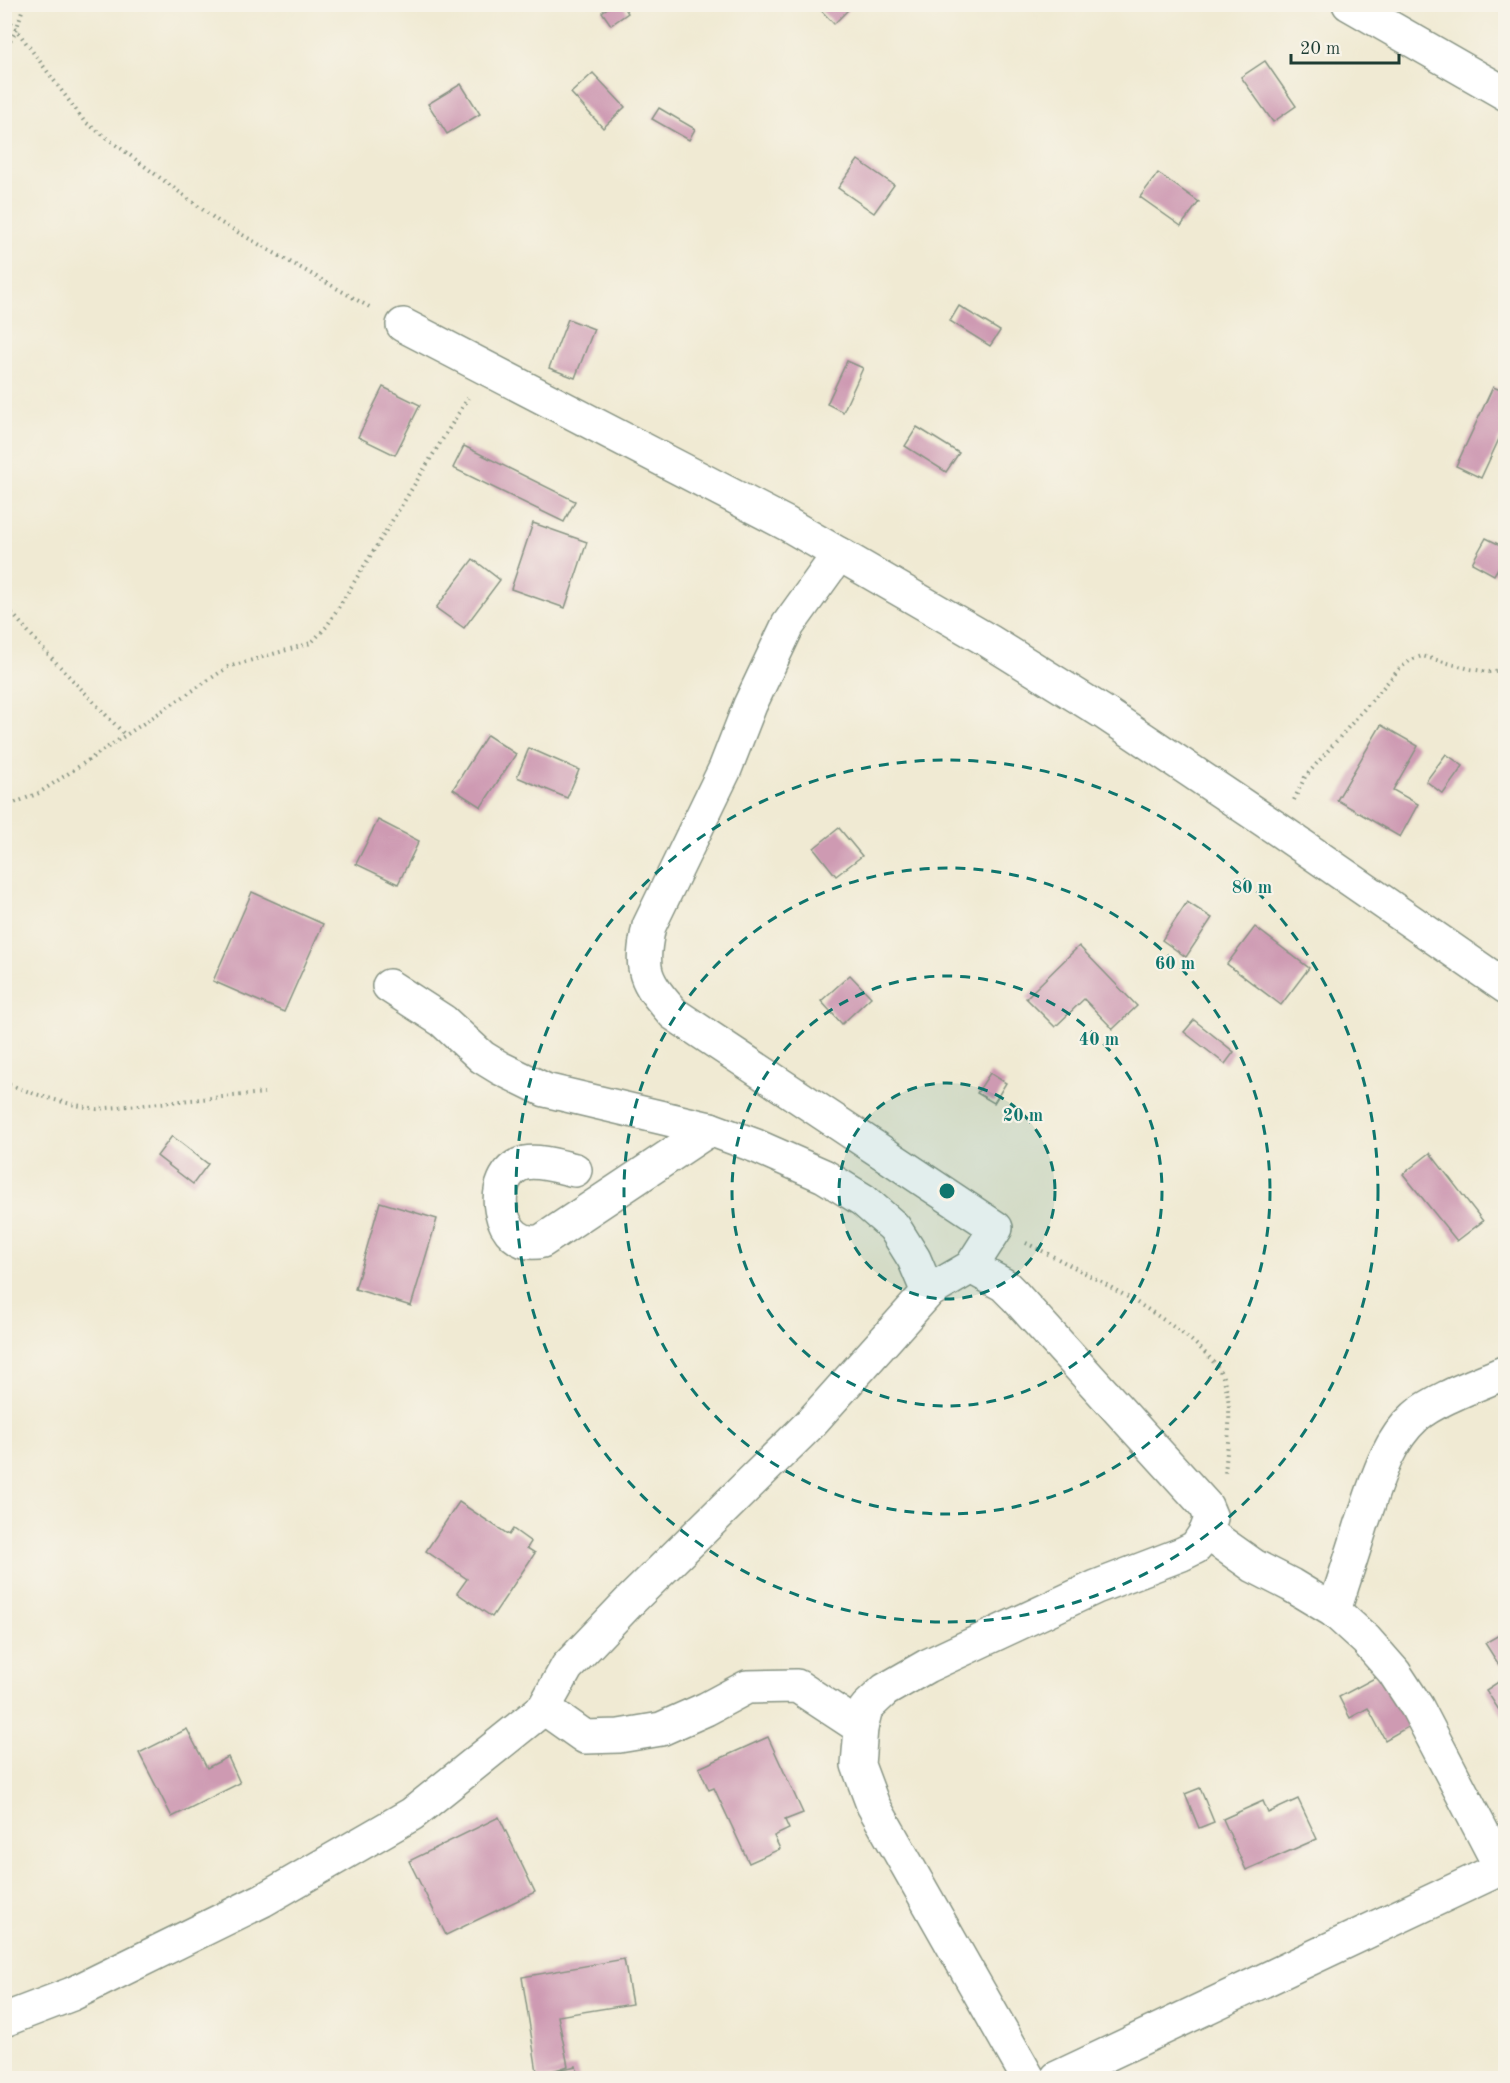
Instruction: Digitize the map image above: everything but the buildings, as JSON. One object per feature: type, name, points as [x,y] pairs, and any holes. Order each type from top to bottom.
[{"type":"street","points":[[1349,4],[1506,94]]},
{"type":"street","points":[[403,325],[787,524],[989,641],[1096,708],[1280,830],[1506,987]]},
{"type":"street","points":[[4,2020],[72,1994],[273,1894],[412,1814],[544,1708],[567,1667],[630,1601],[808,1426],[928,1292],[971,1267],[996,1228],[674,1014],[656,993],[646,975],[643,953],[649,926],[725,769],[750,705],[789,625],[839,554]]},
{"type":"street","points":[[389,986],[444,1021],[482,1057],[545,1090],[710,1129],[756,1146],[824,1176],[863,1200],[894,1227],[915,1259],[928,1292]]},
{"type":"street","points":[[575,1170],[527,1163],[517,1166],[505,1179],[499,1202],[504,1218],[518,1239],[531,1244],[542,1241],[710,1129]]},
{"type":"street","points":[[971,1267],[1004,1285],[1015,1296],[1206,1506],[1211,1518],[1206,1532],[1196,1547],[1096,1587],[910,1676],[885,1690],[866,1708],[861,1728],[858,1765],[873,1805],[1028,2079]]},
{"type":"street","points":[[1334,1611],[1376,1482],[1388,1452],[1401,1433],[1415,1416],[1433,1405],[1506,1372]]},
{"type":"street","points":[[1057,2079],[1503,1867],[1417,1707],[1394,1672],[1366,1640],[1334,1611],[1254,1566],[1206,1532]]},
{"type":"street","points":[[544,1708],[585,1737],[619,1736],[661,1729],[747,1687],[797,1686],[861,1728]]},
{"type":"path","points":[[4,51],[16,31],[24,4]]},
{"type":"path","points":[[4,13],[84,120],[218,221],[403,325]]},
{"type":"path","points":[[4,807],[39,793],[228,668],[310,643],[327,626],[417,477],[488,368]]},
{"type":"path","points":[[4,604],[126,736]]},
{"type":"path","points":[[1280,830],[1305,777],[1400,668],[1411,660],[1422,656],[1489,672],[1506,669]]},
{"type":"path","points":[[4,1082],[73,1105],[98,1109],[264,1093]]},
{"type":"path","points":[[996,1228],[1095,1276],[1191,1339],[1210,1357],[1224,1377],[1230,1402],[1224,1484]]}]
